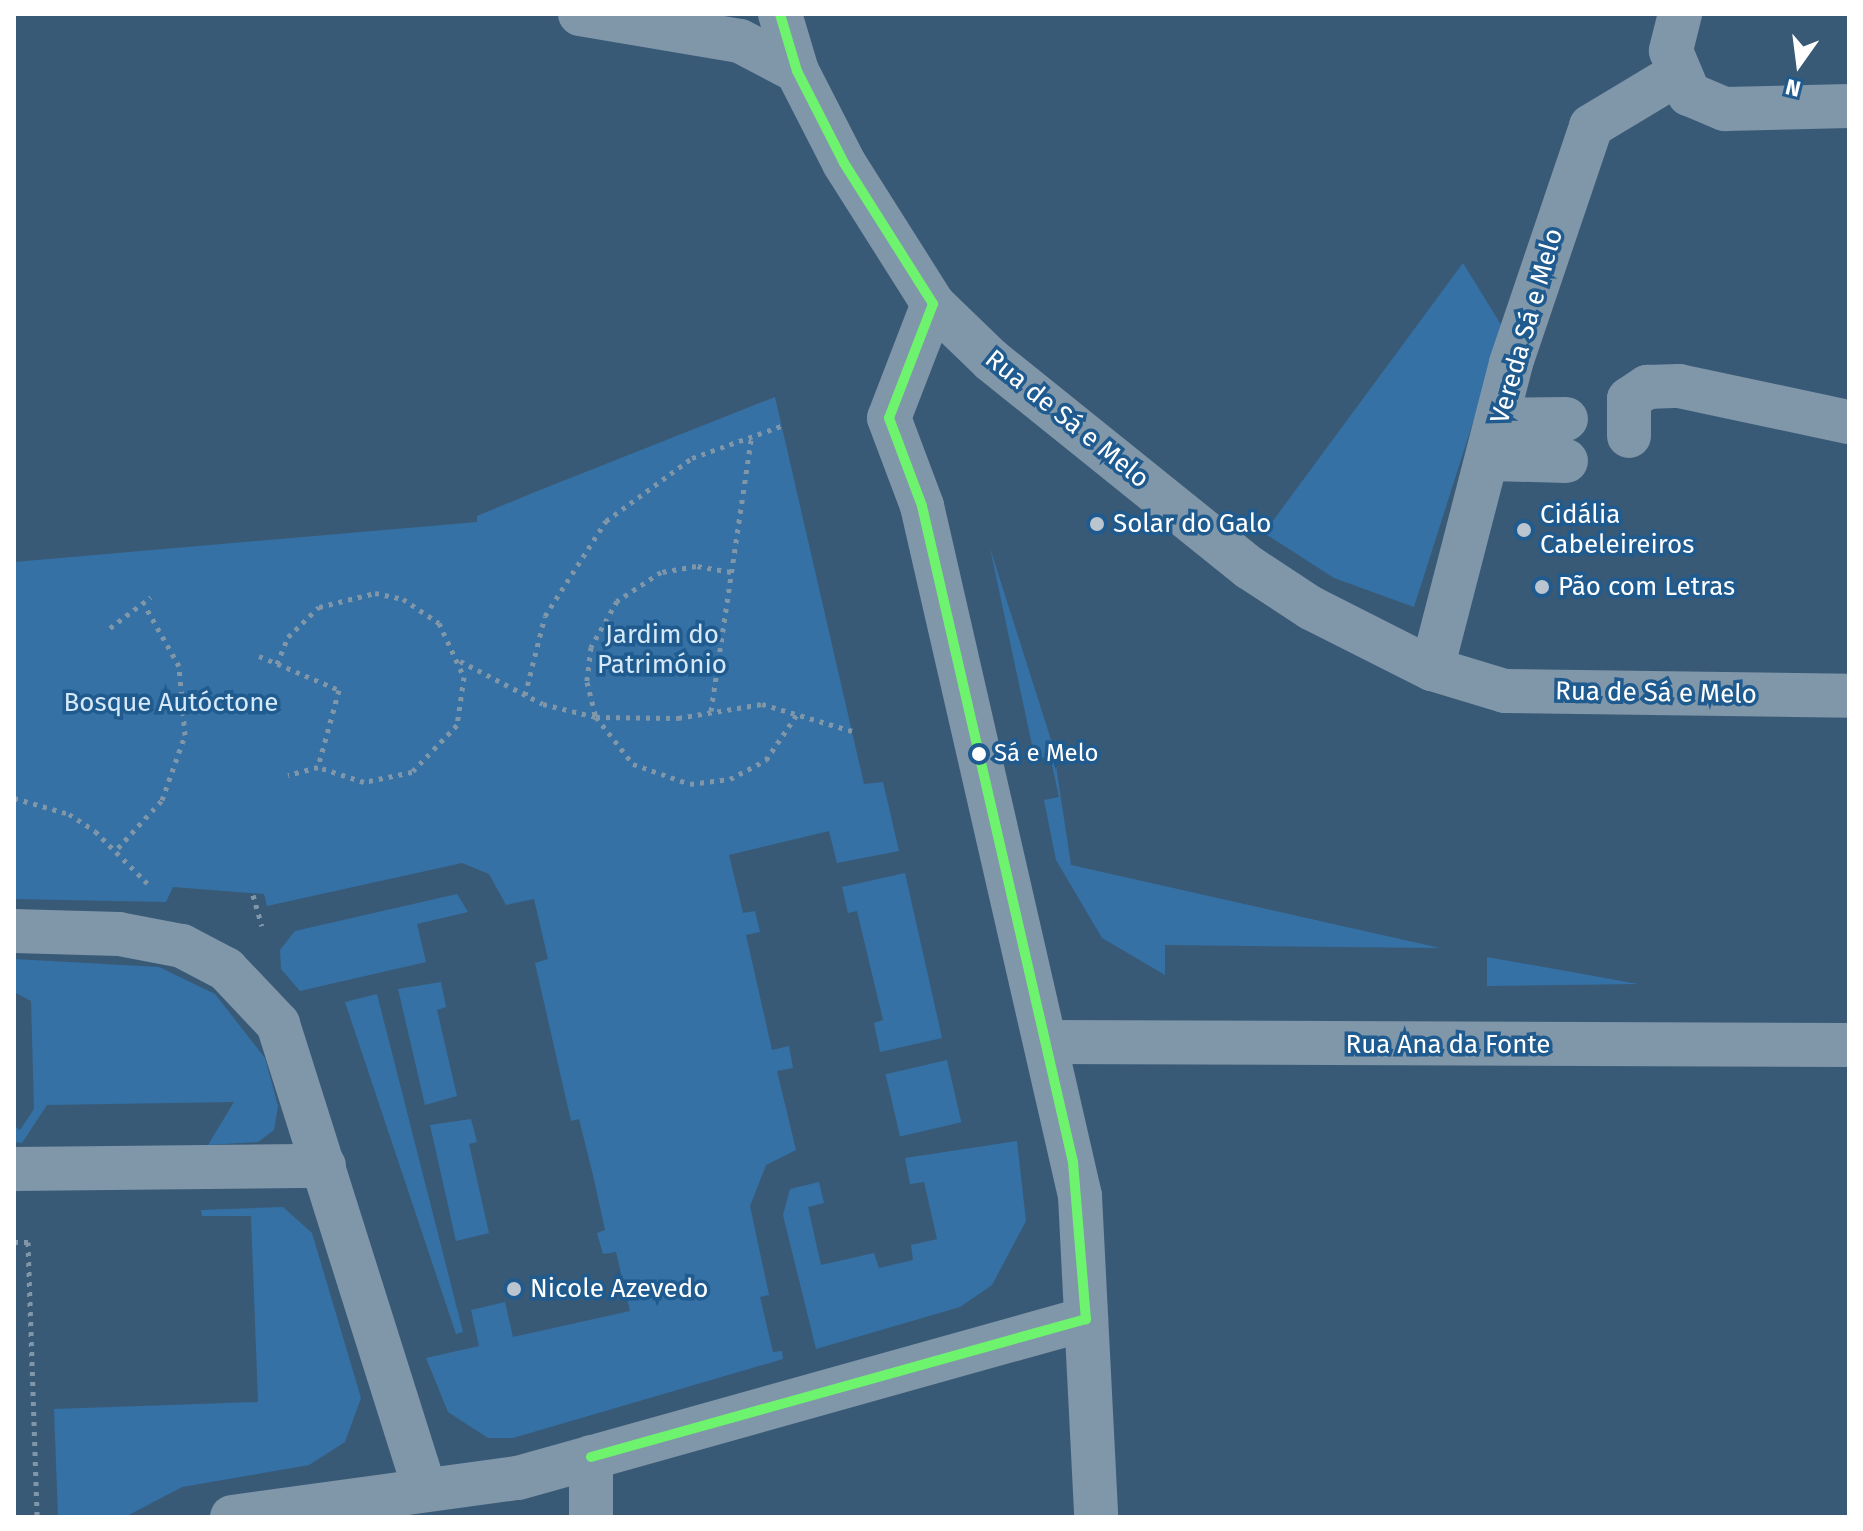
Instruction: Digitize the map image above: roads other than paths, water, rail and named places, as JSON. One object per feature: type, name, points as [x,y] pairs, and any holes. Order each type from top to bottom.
[{"type":"street","points":[[580,14],[740,41],[797,71]]},
{"type":"street","name":"Rua de Sá e Melo","points":[[780,14],[797,71],[844,163],[933,304],[991,360],[1250,568],[1366,639],[1432,669],[1505,691],[1849,696]]},
{"type":"street","points":[[1680,14],[1671,51],[1676,75],[1689,94],[1741,110],[1849,106]]},
{"type":"street","name":"Vereda Sá e Melo","points":[[1432,669],[1532,435],[1591,126],[1676,75]]},
{"type":"street","points":[[933,304],[889,418],[922,506],[1080,1196],[1096,1517]]},
{"type":"street","points":[[1629,436],[1629,399],[1647,387],[1679,386],[1849,422]]},
{"type":"street","points":[[14,931],[153,937],[226,969],[278,1024],[425,1489]]},
{"type":"street","name":"Rua Ana da Fonte","points":[[1046,1042],[1849,1045]]},
{"type":"street","points":[[14,1169],[324,1166]]},
{"type":"street","points":[[232,1517],[518,1478],[1086,1319]]},
{"type":"street","points":[[591,1457],[591,1517]]},
{"type":"place","name":"Solar do Galo","points":[[1097,524]]},
{"type":"place","name":"Cidália Cabeleireiros","points":[[1524,530]]},
{"type":"place","name":"Pão com Letras","points":[[1542,587]]},
{"type":"place","name":"Sá e Melo","points":[[979,754]]},
{"type":"place","name":"Nicole Azevedo","points":[[514,1289]]},
{"type":"park label","name":"Jardim do Património","points":[[662,650]]},
{"type":"park label","name":"Bosque Autóctone","points":[[171,703]]}]
